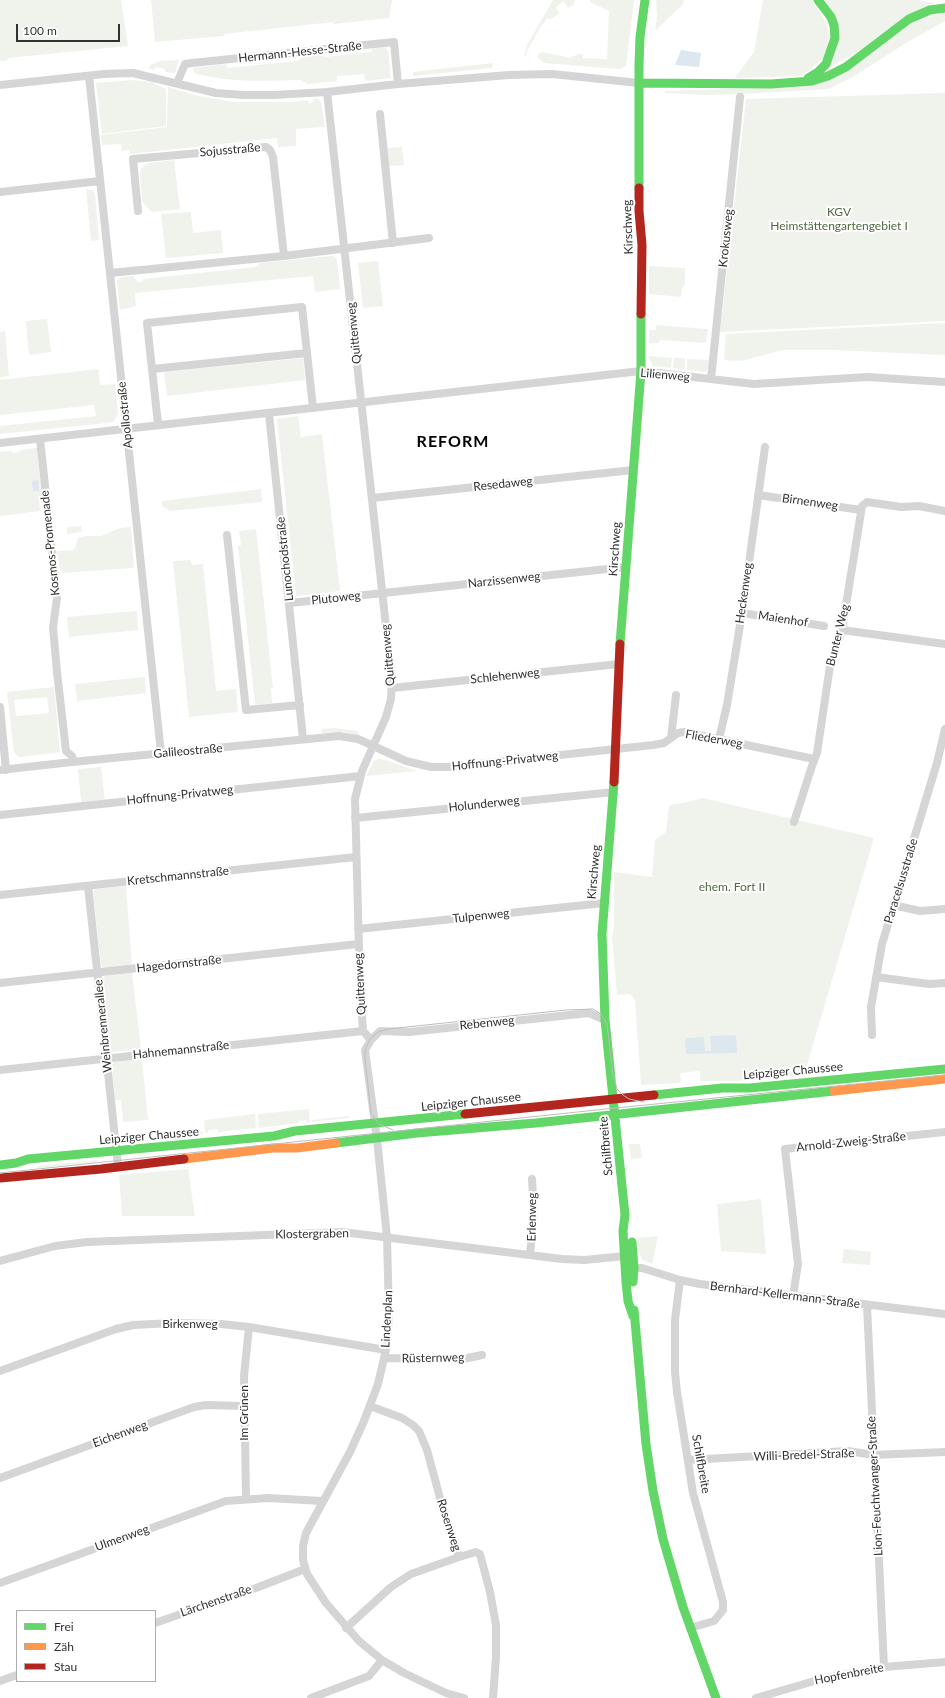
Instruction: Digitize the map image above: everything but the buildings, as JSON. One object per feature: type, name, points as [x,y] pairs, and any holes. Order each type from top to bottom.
[{"type":"main road","name":"Kirschweg","points":[[614,1099],[605,1020],[602,951],[604,903],[614,792],[619,664],[641,371],[642,245],[639,211],[639,83],[640,36],[645,0]]},
{"type":"main road","points":[[794,83],[818,72],[826,64],[832,49],[835,38],[834,25],[828,13],[818,0]]},
{"type":"main road","points":[[941,0],[945,1]]},
{"type":"main road","points":[[639,83],[739,84],[794,83],[812,80],[834,73],[853,62],[909,19],[930,10],[945,8]]},
{"type":"main road","name":"Leipziger Chaussee","points":[[0,1165],[16,1163],[28,1159],[274,1136],[295,1131],[568,1105],[722,1088],[750,1088],[945,1069]]},
{"type":"main road","name":"Leipziger Chaussee","points":[[0,1178],[273,1148],[297,1148],[417,1133],[616,1115],[726,1103],[753,1098],[945,1079]]},
{"type":"main road","name":"Schilfbreite","points":[[614,1099],[625,1215],[623,1231],[626,1256],[633,1281],[635,1299],[633,1316],[646,1444],[653,1491],[663,1539],[690,1628],[716,1698]]},
{"type":"main road","name":"Schilfbreite","points":[[625,1215],[631,1230],[630,1268]]},
{"type":"street","name":"Hermann-Hesse-Straße","points":[[177,83],[185,64],[394,42],[398,84]]},
{"type":"street","points":[[0,85],[89,76],[133,74],[216,93],[273,95],[328,92],[398,84],[494,76],[541,74],[639,83]]},
{"type":"street","name":"Apollostraße","points":[[89,76],[160,754]]},
{"type":"street","name":"Quittenweg","points":[[328,92],[392,688],[386,717],[360,776],[355,799],[358,944],[363,1031],[371,1040]]},
{"type":"street","name":"Krokusweg","points":[[711,379],[740,96]]},
{"type":"street","points":[[380,114],[392,243]]},
{"type":"street","name":"Sojusstraße","points":[[138,211],[133,159],[267,147],[274,160],[284,256]]},
{"type":"street","points":[[0,192],[100,181]]},
{"type":"street","points":[[110,272],[284,256],[429,238]]},
{"type":"street","points":[[158,424],[147,322],[302,307],[313,408]]},
{"type":"street","points":[[152,369],[307,353]]},
{"type":"street","name":"Lilienweg","points":[[0,443],[158,424],[269,414],[362,401],[641,371],[754,384],[867,378],[945,382]]},
{"type":"street","name":"Lunochodstraße","points":[[269,414],[290,603],[303,739]]},
{"type":"street","name":"Kosmos-Promenade","points":[[40,439],[57,598],[52,627],[66,751],[72,756],[74,762]]},
{"type":"street","name":"Heckenweg","points":[[720,739],[742,613],[765,447]]},
{"type":"street","name":"Resedaweg","points":[[372,498],[633,470]]},
{"type":"street","name":"Birnenweg","points":[[758,495],[861,510]]},
{"type":"street","points":[[861,510],[863,504],[867,502],[902,507],[919,506],[945,511]]},
{"type":"street","name":"Bunter Weg","points":[[794,822],[817,753],[830,668],[842,630],[861,510]]},
{"type":"street","points":[[227,535],[246,710],[300,705]]},
{"type":"street","name":"Narzissenweg","points":[[382,593],[626,567]]},
{"type":"street","name":"Plutoweg","points":[[290,603],[382,593]]},
{"type":"street","name":"Maienhof","points":[[742,613],[824,626]]},
{"type":"street","points":[[842,630],[945,644]]},
{"type":"street","name":"Schlehenweg","points":[[392,688],[619,664]]},
{"type":"street","points":[[671,738],[676,695]]},
{"type":"street","points":[[0,707],[3,770]]},
{"type":"street","name":"Paracelsusstraße","points":[[872,1035],[871,1007],[882,944],[893,905],[941,764],[945,729]]},
{"type":"street","name":"Fliederweg","points":[[615,749],[657,744],[678,733],[684,732],[814,759]]},
{"type":"street","name":"Galileostraße","points":[[3,770],[343,736],[361,740],[374,746]]},
{"type":"street","name":"Hoffnung-Privatweg","points":[[374,746],[411,763],[436,767],[615,749]]},
{"type":"street","name":"Hoffnung-Privatweg","points":[[0,815],[360,776]]},
{"type":"street","name":"Holunderweg","points":[[355,818],[614,792]]},
{"type":"street","name":"Kretschmannstraße","points":[[0,895],[356,858]]},
{"type":"street","name":"Weinbrennerallee","points":[[88,886],[118,1166]]},
{"type":"street","name":"Tulpenweg","points":[[358,929],[604,903]]},
{"type":"street","points":[[893,905],[920,910],[945,909]]},
{"type":"street","name":"Hagedornstraße","points":[[0,983],[358,944]]},
{"type":"street","points":[[876,977],[929,984],[945,983]]},
{"type":"street","name":"Rebenweg","points":[[371,1040],[380,1031],[409,1032],[589,1013],[605,1020]]},
{"type":"street","name":"Hahnemannstraße","points":[[0,1070],[363,1031]]},
{"type":"street","points":[[371,1040],[365,1050],[375,1124]]},
{"type":"street","name":"Lindenplan","points":[[305,1568],[302,1555],[303,1542],[322,1501],[352,1448],[370,1406],[385,1354],[389,1311],[387,1237],[375,1124]]},
{"type":"street","name":"Arnold-Zweig-Straße","points":[[793,1296],[798,1264],[785,1148],[945,1132]]},
{"type":"street","name":"Erlenweg","points":[[530,1254],[534,1215],[532,1179]]},
{"type":"street","name":"Klostergraben","points":[[0,1261],[55,1246],[103,1241],[338,1232],[584,1260],[626,1256]]},
{"type":"street","name":"Bernhard-Kellermann-Straße","points":[[630,1268],[642,1268],[680,1280],[700,1284],[945,1314]]},
{"type":"street","name":"Schilfbreite","points":[[680,1280],[675,1320],[675,1372],[693,1493],[723,1602],[723,1610],[714,1621],[690,1628]]},
{"type":"street","name":"Lion-Feuchtwanger-Straße","points":[[867,1305],[884,1667]]},
{"type":"street","name":"Birkenweg","points":[[0,1370],[125,1326],[202,1323],[249,1327],[385,1354]]},
{"type":"street","name":"Im Grünen","points":[[246,1498],[244,1406],[245,1362],[249,1327]]},
{"type":"street","name":"Rüsternweg","points":[[385,1354],[463,1359],[482,1355]]},
{"type":"street","name":"Eichenweg","points":[[0,1478],[194,1407],[206,1405],[244,1406]]},
{"type":"street","name":"Rosenweg","points":[[370,1406],[408,1422],[415,1427],[420,1434],[459,1557],[476,1552],[479,1553],[495,1616],[497,1640],[493,1698]]},
{"type":"street","name":"Willi-Bredel-Straße","points":[[688,1460],[848,1451],[873,1455],[945,1452]]},
{"type":"street","name":"Ulmenweg","points":[[0,1584],[230,1500],[268,1498],[322,1501]]},
{"type":"street","points":[[346,1628],[391,1587],[410,1574],[459,1557]]},
{"type":"street","points":[[305,1568],[322,1598],[346,1628],[382,1660],[404,1674],[446,1693],[464,1698]]},
{"type":"street","name":"Lärchenstraße","points":[[156,1623],[278,1580],[305,1568]]},
{"type":"street","points":[[311,1698],[369,1676],[382,1660]]},
{"type":"street","name":"Hopfenbreite","points":[[756,1698],[821,1679],[884,1667],[945,1662]]},
{"type":"street","points":[[0,1681],[16,1675]]},
{"type":"green space","points":[[0,0],[121,0],[128,46],[8,58],[7,61],[0,61]]},
{"type":"green space","points":[[151,0],[392,0],[389,18],[334,24],[333,22],[224,34],[224,36],[155,42]]},
{"type":"green space","points":[[553,0],[575,0],[573,5],[568,8],[564,1],[556,7],[559,14],[545,20],[527,51],[526,56],[524,56],[527,45]]},
{"type":"green space","points":[[590,0],[634,0],[626,66],[620,69],[544,63],[537,57],[538,54],[543,52],[570,58],[578,54],[583,54],[583,58],[607,59],[609,11],[590,2]]},
{"type":"green space","points":[[656,0],[684,0],[683,4],[655,31],[657,16]]},
{"type":"green space","points":[[763,0],[812,0],[830,29],[826,56],[802,76],[735,78],[754,52]]},
{"type":"green space","points":[[822,0],[917,0],[936,3],[824,74],[833,59]]},
{"type":"green space","points":[[945,12],[945,21],[906,43],[856,75],[829,89],[705,95],[665,93],[665,91],[793,87],[912,23]]},
{"type":"green space","points":[[385,47],[388,50],[391,78],[365,81],[364,74],[337,76],[337,81],[308,84],[301,80],[253,81],[223,79],[196,74],[192,68],[226,64],[227,68],[298,61],[302,57],[323,54],[324,57],[372,52],[372,49]]},
{"type":"green space","points":[[179,60],[175,73],[165,72],[165,69],[156,67],[154,70],[149,68],[150,65],[161,61]]},
{"type":"green space","points":[[493,63],[492,68],[413,76],[413,72]]},
{"type":"green space","points":[[131,80],[152,82],[166,89],[166,126],[102,134],[96,83]]},
{"type":"green space","points":[[168,87],[198,96],[233,102],[290,102],[308,100],[309,103],[314,102],[313,99],[318,99],[321,102],[325,127],[296,129],[296,146],[278,147],[277,138],[130,154],[129,150],[122,151],[121,144],[102,145],[101,135],[167,127]]},
{"type":"green space","name":"KGV Heimstättengartengebiet I","points":[[945,93],[945,321],[720,332],[746,99]]},
{"type":"green space","points":[[402,147],[404,165],[389,166],[387,148]]},
{"type":"green space","points":[[174,160],[180,209],[152,212],[142,202],[140,173],[142,167],[149,163]]},
{"type":"green space","points":[[86,189],[93,190],[95,194],[99,240],[91,241]]},
{"type":"green space","points":[[191,212],[193,233],[221,230],[223,253],[166,258],[161,214]]},
{"type":"green space","points":[[332,256],[337,259],[340,289],[315,292],[313,276],[135,293],[136,306],[120,310],[117,280],[121,277],[133,276],[138,282],[142,282],[143,279],[256,267],[260,263]]},
{"type":"green space","points":[[378,261],[383,306],[363,308],[358,263]]},
{"type":"green space","points":[[649,266],[685,268],[685,285],[682,287],[681,297],[649,294]]},
{"type":"green space","points":[[47,319],[51,352],[29,355],[26,321]]},
{"type":"green space","points":[[945,323],[945,355],[833,350],[783,350],[741,361],[724,360],[726,334]]},
{"type":"green space","points":[[656,325],[708,329],[706,343],[660,340],[659,343],[649,343],[649,330],[656,330]]},
{"type":"green space","points":[[5,331],[9,376],[0,377],[0,332]]},
{"type":"green space","points":[[648,356],[672,358],[671,368],[653,366]]},
{"type":"green space","points":[[303,358],[305,380],[167,396],[164,372]]},
{"type":"green space","points":[[674,358],[685,358],[685,370],[673,368]]},
{"type":"green space","points":[[687,359],[709,360],[707,372],[687,370]]},
{"type":"green space","points":[[98,369],[100,385],[115,384],[118,413],[114,421],[0,434],[0,426],[96,416],[94,405],[0,415],[0,380]]},
{"type":"green space","points":[[298,416],[301,437],[322,434],[340,591],[296,596],[277,419]]},
{"type":"green space","points":[[37,448],[42,498],[39,499],[40,511],[0,516],[0,452],[12,451],[13,453],[20,452],[20,450]]},
{"type":"green space","points":[[261,489],[262,502],[170,511],[162,506],[162,501]]},
{"type":"green space","points":[[81,526],[82,532],[67,534],[67,527]]},
{"type":"green space","points":[[131,527],[134,568],[62,573],[62,570],[60,570],[57,551],[74,550],[78,538],[86,536],[101,536],[120,528]]},
{"type":"green space","points":[[256,529],[273,688],[271,688],[272,703],[255,705],[238,546],[241,545],[239,531]]},
{"type":"green space","points":[[191,560],[192,565],[203,564],[216,691],[236,689],[238,712],[189,717],[173,561]]},
{"type":"green space","points":[[137,611],[138,630],[69,637],[67,617]]},
{"type":"green space","points":[[145,677],[146,693],[77,701],[75,684]]},
{"type":"green space","points":[[54,687],[60,752],[21,757],[17,756],[14,752],[7,692]],"holes":[[[47,697],[49,713],[16,716],[14,700]]]},
{"type":"green space","points":[[334,728],[358,731],[359,735],[343,732],[322,733],[321,729]]},
{"type":"green space","points":[[378,759],[417,771],[366,776],[374,761]]},
{"type":"green space","points":[[101,767],[105,801],[83,803],[81,801],[78,769]]},
{"type":"green space","name":"ehem. Fort II","points":[[703,798],[874,838],[804,1075],[738,1081],[700,1081],[700,1071],[680,1073],[681,1083],[641,1085],[635,1000],[630,994],[617,995],[612,937],[614,926],[614,872],[652,877],[655,840],[666,832],[669,805]]},
{"type":"green space","points":[[126,886],[132,966],[104,968],[101,965],[93,893],[95,889]]},
{"type":"green space","points":[[132,972],[141,1049],[112,1052],[110,1050],[103,978],[106,975]]},
{"type":"green space","points":[[142,1059],[148,1120],[123,1122],[121,1100],[115,1100],[112,1065],[114,1061]]},
{"type":"green space","points":[[309,1109],[310,1122],[307,1123],[306,1120],[299,1121],[299,1123],[259,1128],[258,1114]]},
{"type":"green space","points":[[255,1114],[256,1128],[218,1132],[217,1129],[208,1130],[208,1133],[205,1133],[204,1120]]},
{"type":"green space","points":[[349,1116],[349,1118],[312,1122],[312,1120]]},
{"type":"green space","points":[[202,1131],[203,1134],[165,1138],[164,1135]]},
{"type":"green space","points":[[629,1144],[640,1144],[642,1158],[631,1159]]},
{"type":"green space","points":[[97,1160],[97,1162],[38,1168],[38,1166]]},
{"type":"green space","points":[[188,1169],[195,1216],[122,1216],[119,1175]]},
{"type":"green space","points":[[761,1199],[766,1254],[721,1251],[717,1204]]},
{"type":"green space","points":[[658,1236],[652,1264],[643,1260],[639,1253],[637,1238]]},
{"type":"green space","points":[[844,1249],[871,1252],[870,1265],[842,1263]]},
{"type":"shaded area","points":[[681,50],[701,53],[699,67],[675,65]]},
{"type":"shaded area","points":[[38,480],[39,491],[33,491],[32,481]]},
{"type":"shaded area","points":[[736,1035],[737,1053],[686,1054],[685,1041],[687,1038],[704,1037],[705,1051],[711,1051],[710,1036]]},
{"type":"tram line","points":[[393,1130],[379,1124],[371,1113],[365,1059],[365,1050],[370,1039],[378,1032],[388,1029],[566,1010],[593,1009],[601,1014],[607,1024],[613,1075],[617,1089],[629,1099],[644,1102]]},
{"type":"tram line","points":[[0,1173],[945,1075]]},
{"type":"traffic: fast","points":[[639,188],[639,65],[640,37],[645,0]]},
{"type":"traffic: fast","points":[[808,78],[818,72],[826,64],[835,38],[834,25],[831,17],[818,0]]},
{"type":"traffic: fast","points":[[639,83],[771,84],[812,81],[828,76],[846,67],[909,19],[930,10],[945,8]]},
{"type":"traffic: fast","points":[[620,644],[641,371],[641,314]]},
{"type":"traffic: fast","points":[[614,782],[602,934],[605,1020],[625,1215],[623,1231],[626,1282],[628,1301],[633,1316]]},
{"type":"traffic: fast","points":[[654,1095],[722,1088],[750,1088],[945,1069]]},
{"type":"traffic: fast","points":[[336,1143],[417,1133],[536,1123],[834,1091]]},
{"type":"traffic: fast","points":[[0,1165],[16,1163],[28,1159],[274,1136],[295,1131],[465,1114]]},
{"type":"traffic: fast","points":[[632,1242],[634,1268],[633,1282]]},
{"type":"traffic: fast","points":[[634,1310],[646,1444],[653,1491],[663,1539],[683,1607],[716,1698]]},
{"type":"traffic: slow","points":[[834,1091],[945,1079]]},
{"type":"traffic: slow","points":[[184,1159],[273,1148],[297,1148],[336,1143]]},
{"type":"traffic: jam","points":[[639,188],[639,211],[642,245],[641,314]]},
{"type":"traffic: jam","points":[[614,782],[620,644]]},
{"type":"traffic: jam","points":[[465,1114],[654,1095]]},
{"type":"traffic: jam","points":[[0,1178],[101,1169],[184,1159]]},
{"type":"district","name":"REFORM","points":[[453,442]]}]
